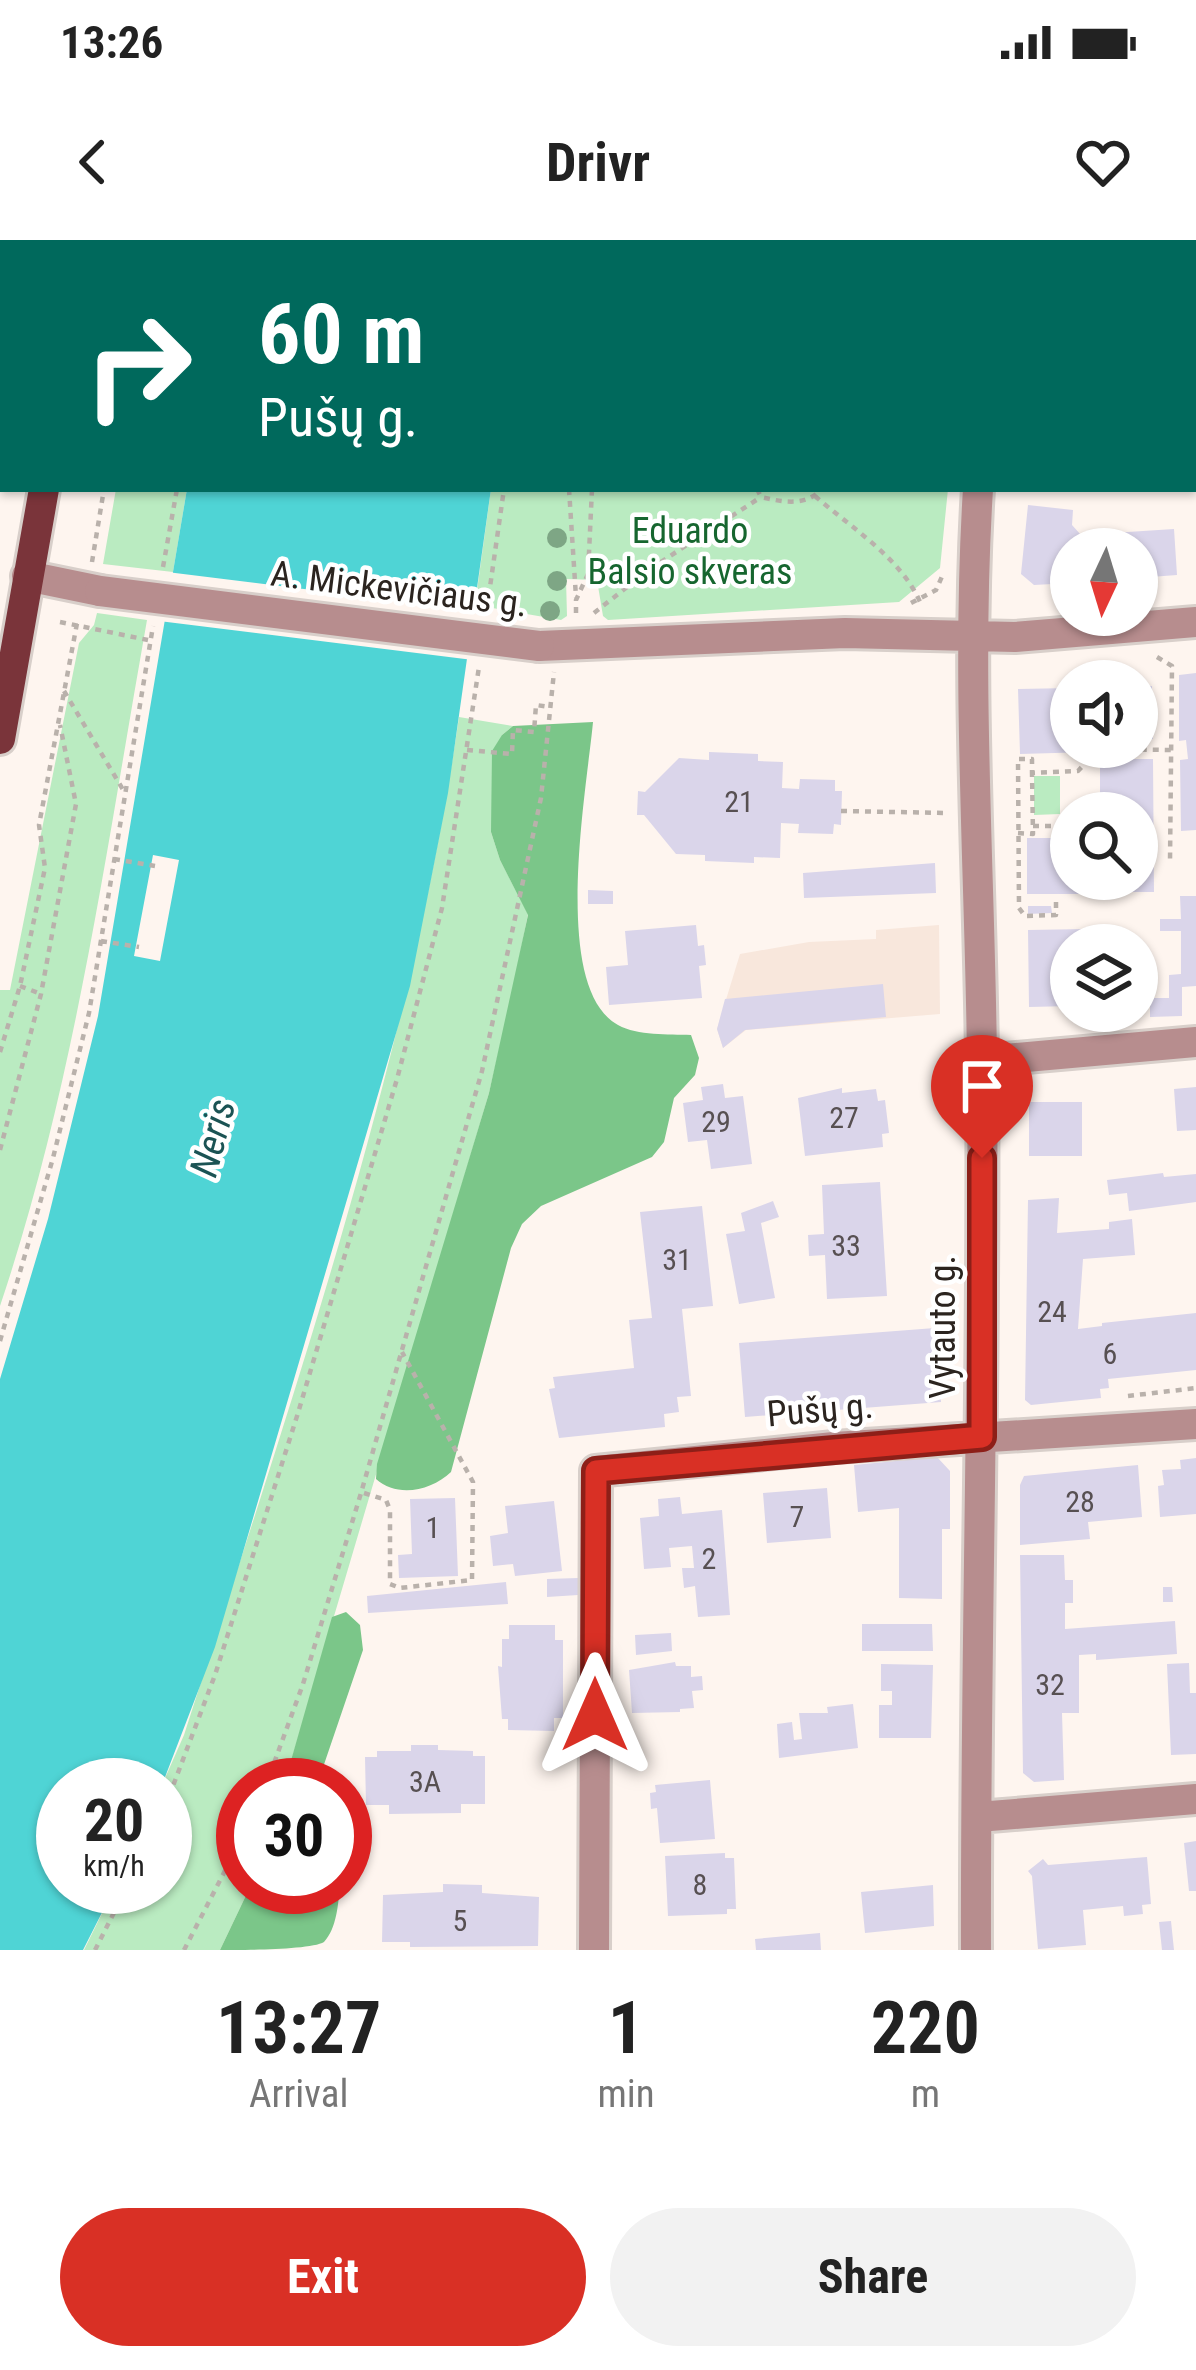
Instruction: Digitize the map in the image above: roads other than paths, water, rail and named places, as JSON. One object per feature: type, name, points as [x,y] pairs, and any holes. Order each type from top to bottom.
[{"type":"main road","points":[[0,739],[14,572],[43,492]]},
{"type":"street","name":"Vytauto g.","points":[[976,1950],[982,1437],[982,1060],[973,635],[978,492]]},
{"type":"street","name":"A. Mickevičiaus g.","points":[[14,572],[95,579],[547,655],[844,633],[1038,635],[1196,622]]},
{"type":"street","points":[[982,1060],[1196,1042]]},
{"type":"street","name":"Pušų g.","points":[[594,1950],[596,1471],[982,1437],[1196,1424]]},
{"type":"street","points":[[978,1817],[1196,1799]]},
{"type":"water","name":"Neris","points":[[186,492],[491,492],[448,793],[410,986],[215,1647],[172,1758],[36,1758],[36,1914],[101,1914],[83,1950],[0,1950],[0,1379],[48,1219],[98,1016]]},
{"type":"park label","name":"Eduardo Balsio skveras","points":[[690,552]]}]
